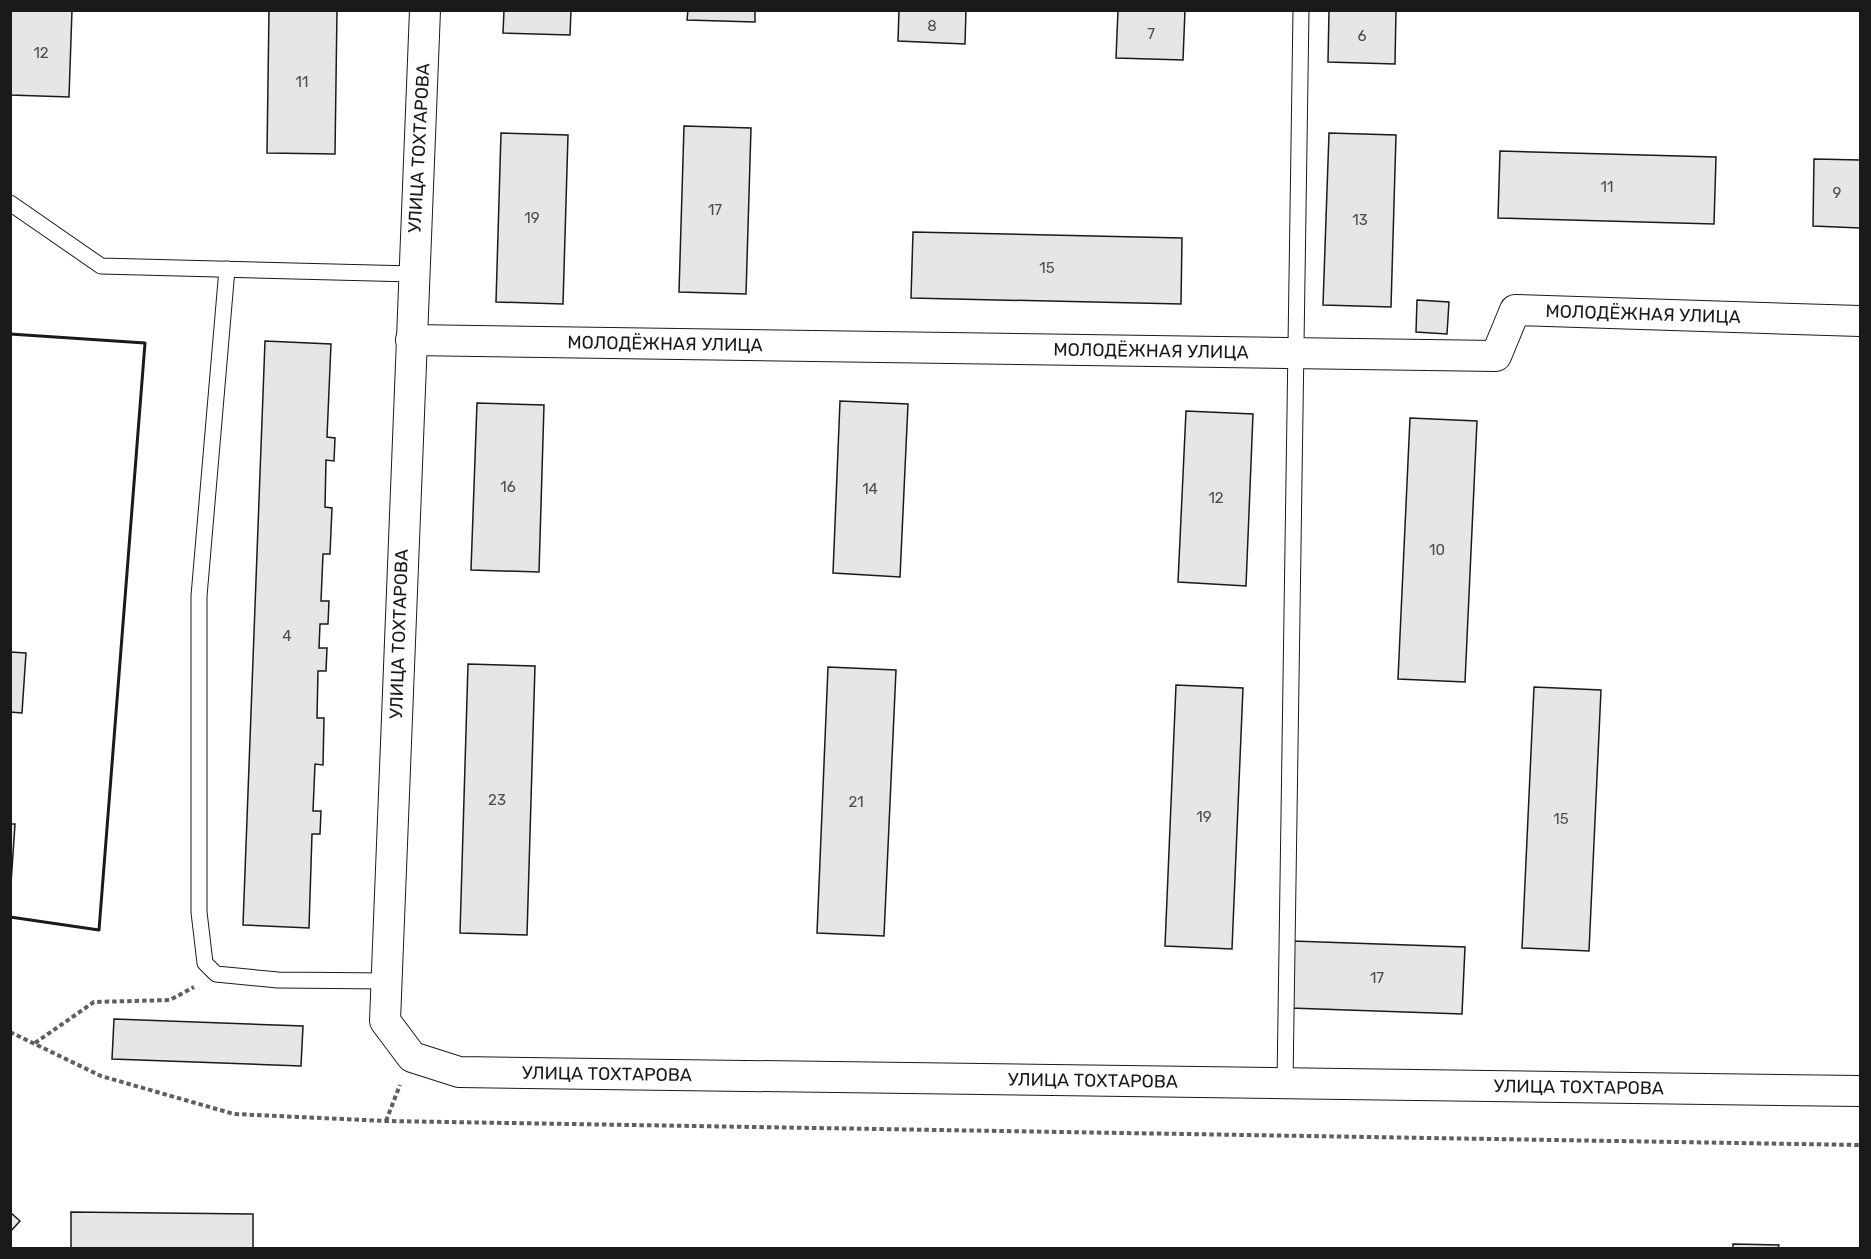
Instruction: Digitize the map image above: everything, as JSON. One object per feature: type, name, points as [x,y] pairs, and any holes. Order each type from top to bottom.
[{"type":"street","name":"УЛИЦА ТОХТАРОВА","points":[[425,10],[385,1021],[412,1057],[459,1072],[1860,1091]]},
{"type":"street","name":"МОЛОДЁЖНАЯ УЛИЦА","points":[[411,340],[1496,356],[1515,310],[1860,321]]},
{"type":"lane","points":[[1285,1083],[1301,10]]},
{"type":"lane","points":[[10,202],[101,266],[413,274]]},
{"type":"lane","points":[[227,269],[199,596],[199,912],[205,963],[216,974],[278,980],[386,981]]},
{"type":"path","points":[[34,1043],[94,1002],[170,1000],[216,974]]},
{"type":"path","points":[[10,1032],[101,1076],[234,1114],[386,1121],[1860,1145]]},
{"type":"building","points":[[10,10],[72,10],[69,97],[10,95]]},
{"type":"building","points":[[269,10],[337,10],[335,154],[267,153]]},
{"type":"building","points":[[504,10],[571,10],[570,35],[503,33]]},
{"type":"building","points":[[688,10],[755,10],[755,22],[687,20]]},
{"type":"building","points":[[899,10],[966,10],[965,44],[898,41]]},
{"type":"building","points":[[1118,10],[1185,10],[1183,60],[1116,58]]},
{"type":"building","points":[[1329,10],[1396,10],[1395,64],[1328,62]]},
{"type":"building","points":[[684,126],[751,128],[746,294],[679,292]]},
{"type":"building","points":[[501,133],[568,135],[563,304],[496,302]]},
{"type":"building","points":[[1329,133],[1396,135],[1391,307],[1323,305]]},
{"type":"building","points":[[1500,151],[1716,157],[1714,224],[1498,218]]},
{"type":"building","points":[[1814,159],[1860,160],[1860,228],[1813,226]]},
{"type":"building","points":[[913,232],[1182,238],[1181,304],[911,298]]},
{"type":"building","points":[[1417,300],[1449,302],[1447,334],[1416,332]]},
{"type":"building","points":[[265,341],[331,344],[327,437],[335,438],[334,461],[326,460],[325,507],[332,508],[330,554],[323,554],[321,601],[329,601],[328,624],[320,624],[319,648],[327,648],[326,671],[318,671],[317,718],[324,718],[323,765],[315,764],[313,811],[321,811],[320,834],[312,834],[309,928],[243,925]]},
{"type":"building","points":[[840,401],[908,404],[900,577],[833,573]]},
{"type":"building","points":[[477,403],[544,405],[539,572],[471,570]]},
{"type":"building","points":[[1186,411],[1253,414],[1246,586],[1178,582]]},
{"type":"building","points":[[1410,418],[1477,421],[1465,682],[1398,679]]},
{"type":"building","points":[[10,652],[26,653],[22,713],[10,712]]},
{"type":"building","points":[[468,664],[535,666],[527,935],[460,933]]},
{"type":"building","points":[[828,667],[896,670],[884,936],[817,933]]},
{"type":"building","points":[[1176,685],[1243,688],[1232,949],[1165,946]]},
{"type":"building","points":[[1534,687],[1601,690],[1589,951],[1522,948]]},
{"type":"building","points":[[10,824],[15,824],[11,884],[10,884]]},
{"type":"building","points":[[1292,941],[1465,947],[1462,1014],[1290,1008]]},
{"type":"building","points":[[114,1019],[303,1026],[301,1066],[112,1059]]},
{"type":"building","points":[[10,1212],[20,1221],[10,1232]]},
{"type":"building","points":[[71,1212],[253,1214],[253,1248],[71,1248]]},
{"type":"building","points":[[1733,1244],[1779,1245],[1778,1248],[1733,1248]]},
{"type":"wall","points":[[10,334],[145,343],[99,930],[10,917]]}]
